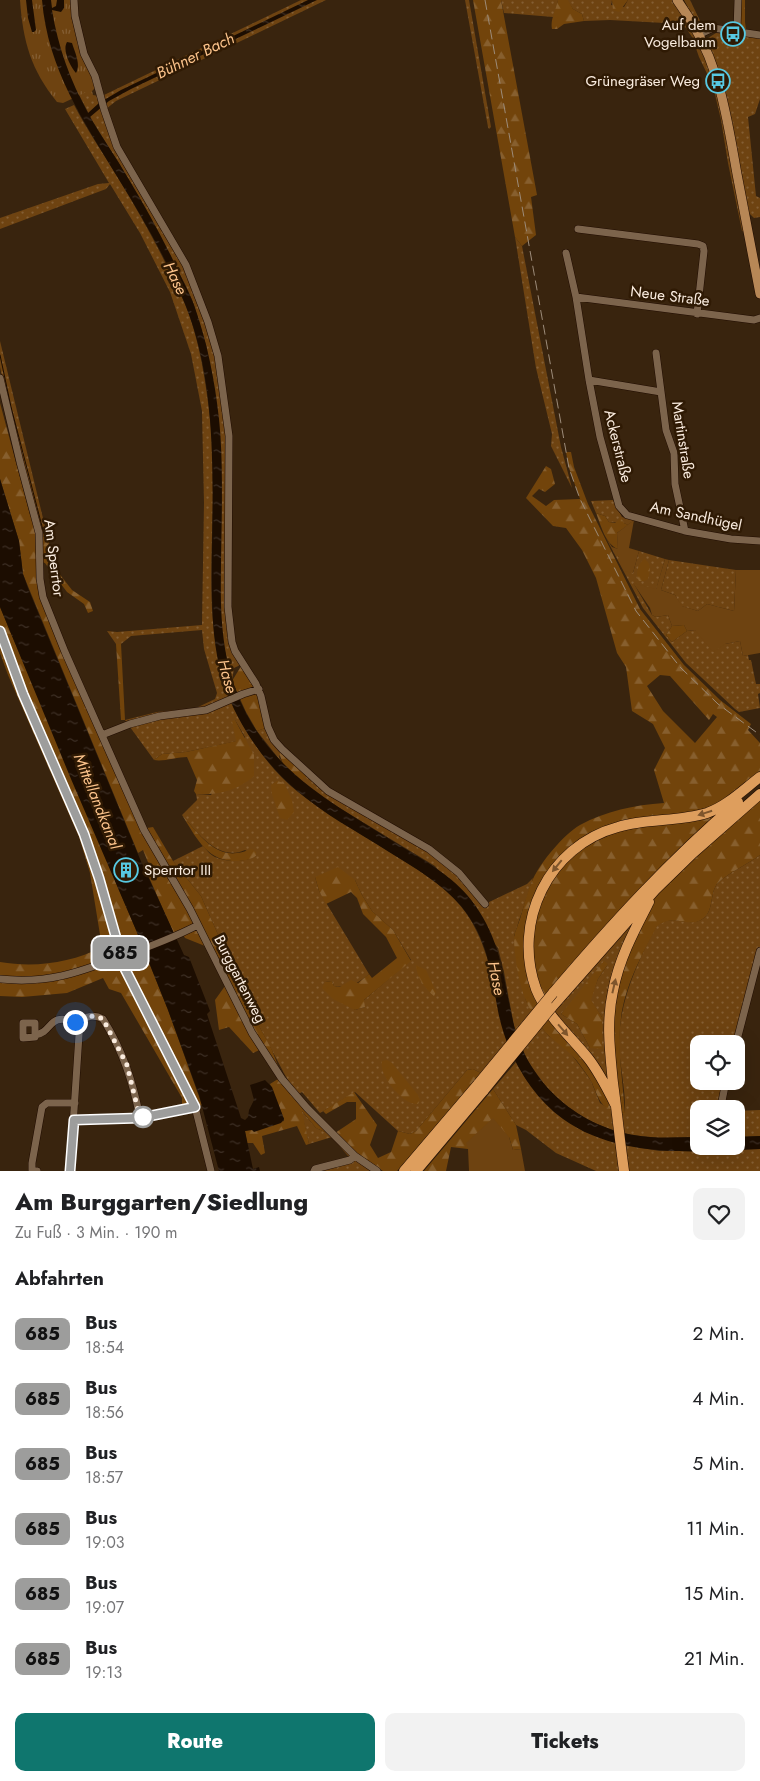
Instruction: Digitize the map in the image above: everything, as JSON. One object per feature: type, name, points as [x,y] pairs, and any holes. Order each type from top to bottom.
[{"type":"highway","points":[[614,1104],[595,1068],[561,1027],[544,1004],[537,990],[529,959],[530,926],[538,895],[561,860],[583,842],[607,830],[631,824],[676,819],[708,812],[728,802],[760,777]]},
{"type":"highway","points":[[404,1171],[482,1086],[556,997],[600,939],[664,870],[760,783]]},
{"type":"highway","points":[[416,1171],[544,1004],[556,997],[692,853],[760,794]]},
{"type":"highway","points":[[624,1171],[614,1104],[609,1044],[610,1009],[613,991],[626,948],[655,890]]},
{"type":"main road","points":[[677,0],[700,34],[714,66],[724,100],[760,294]]},
{"type":"street","points":[[74,0],[75,16],[84,54],[95,76],[117,147],[186,265],[208,322],[218,356],[229,436],[228,607],[230,632],[235,651],[259,690],[268,727],[274,740],[328,791],[429,850],[459,873],[485,904]]},
{"type":"street","points":[[736,31],[738,0]]},
{"type":"street","points":[[700,34],[713,28],[760,35]]},
{"type":"street","points":[[578,229],[703,246],[704,252],[697,314]]},
{"type":"street","name":"Ackerstraße","points":[[566,253],[576,298],[600,437],[619,506],[627,515]]},
{"type":"street","name":"Neue Straße","points":[[576,298],[697,314],[754,320],[760,318]]},
{"type":"street","name":"Martinstraße","points":[[656,353],[666,430],[674,453],[676,484],[685,531]]},
{"type":"street","name":"Am Sperrtor","points":[[0,378],[39,533],[40,579],[43,597],[65,652],[151,843],[198,925]]},
{"type":"street","name":"Ackerstraße","points":[[589,380],[661,392]]},
{"type":"street","name":"Am Sandhügel","points":[[627,515],[685,531],[731,539],[760,541]]},
{"type":"street","points":[[0,631],[23,694],[84,834],[99,878],[121,957],[138,996],[195,1107],[211,1171]]},
{"type":"street","points":[[102,735],[160,716],[196,712],[259,690]]},
{"type":"street","name":"Burggartenweg","points":[[0,979],[21,981],[43,980],[81,972],[132,954],[198,925],[246,1022],[282,1079],[307,1108],[355,1156],[377,1171]]},
{"type":"street","points":[[738,1035],[760,951]]},
{"type":"street","points":[[35,1035],[38,1035],[51,1022],[58,1019],[66,1018],[75,1022],[88,1016],[97,1016],[103,1019],[127,1065],[140,1118]]},
{"type":"street","points":[[70,1171],[80,1020]]},
{"type":"street","points":[[37,1171],[32,1170],[32,1163],[42,1107],[47,1103],[75,1103]]},
{"type":"street","points":[[74,1120],[140,1118],[195,1107]]},
{"type":"street","points":[[314,1171],[315,1169],[350,1160],[355,1156]]},
{"type":"green space","points":[[20,0],[72,0],[95,88],[63,103],[57,102],[41,78],[30,55],[23,29]]},
{"type":"green space","points":[[301,0],[326,0],[116,101],[106,109],[104,95]]},
{"type":"green space","points":[[465,0],[469,0],[491,127],[489,129],[488,127]]},
{"type":"green space","points":[[473,0],[501,0],[537,195],[531,197],[536,235],[522,246],[515,237]]},
{"type":"green space","points":[[501,0],[558,0],[553,17],[504,13]]},
{"type":"green space","points":[[558,0],[568,0],[573,9],[582,14],[584,21],[564,24],[557,29],[552,29],[552,19]]},
{"type":"green space","points":[[567,0],[612,0],[611,5],[624,7],[628,0],[672,0],[689,25],[703,52],[714,80],[730,141],[746,232],[742,231],[713,86],[692,37],[683,24],[610,20],[584,21],[582,14],[573,9]]},
{"type":"green space","points":[[612,0],[628,0],[619,12],[613,10]]},
{"type":"green space","points":[[684,0],[690,0],[703,27],[697,25]]},
{"type":"green space","points":[[740,0],[745,0],[746,30],[739,29]]},
{"type":"green space","points":[[716,33],[760,38],[760,99],[755,114],[748,117],[756,196],[760,198],[760,217],[754,218],[748,212],[728,105],[707,43],[708,38]]},
{"type":"green space","points":[[72,81],[95,88],[92,91],[93,95],[98,96],[105,123],[115,148],[184,266],[206,323],[216,357],[222,391],[228,465],[231,648],[240,665],[234,668],[232,681],[224,647],[220,614],[222,502],[219,421],[206,345],[193,302],[185,284],[129,180],[92,120]]},
{"type":"green space","points":[[74,105],[147,227],[185,304],[201,360],[213,454],[211,595],[220,664],[230,697],[217,704],[127,724],[125,720],[157,712],[196,708],[215,699],[217,693],[204,649],[202,630],[131,636],[121,644],[116,644],[107,631],[117,632],[202,625],[204,503],[202,411],[191,354],[170,292],[140,233],[110,184],[106,189],[0,229],[0,218],[98,184],[109,183],[65,109]]},
{"type":"green space","points":[[515,237],[522,246],[561,447],[572,488],[551,446],[552,434],[536,368]]},
{"type":"green space","points":[[0,341],[50,547],[41,532],[6,396],[0,367]]},
{"type":"green space","points":[[0,403],[30,515],[50,547],[58,572],[72,590],[90,602],[93,611],[88,613],[84,604],[67,592],[45,563],[39,561],[38,578],[141,829],[153,827],[173,861],[201,896],[242,994],[272,1050],[280,1071],[264,1048],[253,1053],[229,1027],[219,1030],[215,1000],[225,986],[205,946],[185,938],[181,931],[174,934],[148,875],[152,872],[143,850],[138,853],[23,574],[19,541],[0,479]]},
{"type":"green space","points":[[566,452],[571,452],[574,467],[588,504],[640,609],[684,665],[720,700],[751,724],[748,730],[760,743],[760,777],[757,785],[731,808],[544,1004],[614,1102],[613,991],[655,890],[760,794],[760,855],[718,883],[715,887],[708,913],[701,920],[691,922],[675,920],[663,922],[657,926],[635,970],[623,1006],[620,1030],[625,1114],[606,1108],[577,1061],[549,1036],[539,1024],[523,994],[515,952],[514,935],[531,884],[541,865],[553,849],[573,829],[610,812],[642,805],[664,803],[654,770],[665,748],[653,724],[632,711],[626,667],[617,653],[596,578],[582,550],[566,528],[553,526],[526,498],[546,466],[551,469],[555,484],[545,492],[539,489],[532,496],[546,506],[554,500],[580,499],[569,468]],"holes":[[[660,675],[670,676],[709,720],[713,714],[717,717],[695,743],[663,711],[647,686]]]},
{"type":"green space","points":[[613,500],[622,517],[634,520],[628,525],[609,522],[605,516],[596,513],[591,501]]},
{"type":"green space","points":[[596,513],[605,516],[609,522],[615,523],[621,518],[628,525],[617,533],[618,549],[607,539]]},
{"type":"green space","points":[[634,520],[629,548],[639,551],[633,573],[624,571],[618,556],[617,533]]},
{"type":"green space","points":[[606,538],[612,547],[618,549],[618,556],[633,573],[639,551],[665,559],[656,590],[634,584],[652,615],[656,617],[668,615],[672,626],[666,635],[672,642],[687,631],[695,630],[725,644],[740,641],[743,656],[748,655],[749,660],[751,660],[756,684],[760,684],[760,693],[758,694],[760,708],[739,712],[686,663],[643,608]]},
{"type":"green space","points":[[644,559],[649,565],[649,576],[644,581],[639,581],[638,569]]},
{"type":"green space","points":[[665,559],[669,560],[661,590],[675,595],[682,606],[698,611],[707,604],[734,611],[736,570],[760,570],[760,653],[743,656],[740,641],[725,644],[713,652],[695,630],[687,631],[684,625],[672,626],[668,615],[656,617],[652,615],[650,608],[633,583],[656,589]]},
{"type":"green space","points":[[669,560],[736,570],[734,611],[707,604],[698,611],[681,606],[675,595],[661,590]]},
{"type":"green space","points":[[0,607],[136,930],[168,1010],[202,1105],[182,1109],[182,1098],[121,993],[109,989],[103,978],[67,993],[22,997],[0,996],[0,962],[13,964],[52,963],[78,957],[102,947],[90,873],[79,837],[0,653]]},
{"type":"green space","points":[[684,625],[687,631],[672,642],[666,635],[672,626]]},
{"type":"green space","points":[[116,644],[121,644],[125,720],[121,720]]},
{"type":"green space","points":[[243,663],[256,684],[268,727],[257,731],[232,681]]},
{"type":"green space","points":[[231,701],[259,751],[287,783],[321,809],[433,880],[459,904],[475,928],[482,943],[492,976],[507,1042],[481,1073],[473,1069],[467,1070],[416,1131],[410,1134],[398,1131],[355,1092],[320,1113],[302,1092],[297,1095],[242,994],[201,896],[173,861],[203,846],[213,856],[225,860],[241,861],[256,856],[245,850],[235,853],[217,849],[209,844],[182,815],[197,800],[196,794],[211,795],[245,737],[235,720],[237,741],[186,752],[162,754],[154,760],[130,727],[160,719],[203,714]],"holes":[[[315,877],[355,880],[372,911],[393,930],[411,960],[363,1001],[365,1007],[355,1010],[325,982],[332,981],[334,986],[339,987],[349,986],[357,983],[369,974],[319,891]]]},
{"type":"green space","points":[[235,720],[254,755],[254,776],[234,789],[220,793],[196,794],[194,791],[197,780],[187,757],[154,760],[162,754],[186,752],[236,741],[232,721]]},
{"type":"green space","points":[[268,727],[282,749],[279,757],[283,764],[257,731]]},
{"type":"green space","points":[[282,749],[307,773],[306,777],[300,780],[283,764],[279,753]]},
{"type":"green space","points":[[307,773],[328,791],[429,849],[459,873],[485,904],[527,884],[533,878],[514,936],[526,1001],[542,1028],[549,1036],[568,1050],[584,1071],[591,1081],[600,1103],[613,1111],[625,1113],[619,1045],[622,1013],[630,983],[657,925],[675,920],[696,922],[701,920],[708,913],[715,887],[718,883],[760,855],[760,951],[738,1035],[690,1035],[690,1090],[725,1090],[724,1100],[690,1100],[690,1137],[660,1138],[631,1135],[609,1129],[588,1120],[565,1105],[546,1087],[527,1060],[514,1026],[498,948],[435,866],[320,796],[300,780]]},
{"type":"green space","points":[[277,781],[284,783],[292,800],[294,812],[287,820],[280,818],[272,794],[271,785]]},
{"type":"green space","points":[[182,815],[199,835],[220,851],[241,853],[252,849],[256,852],[256,856],[247,860],[232,861],[215,856],[196,838]]},
{"type":"green space","points":[[338,867],[355,880],[372,911],[393,930],[411,961],[364,1000],[365,1007],[355,1010],[333,999],[322,988],[325,982],[332,981],[334,986],[340,987],[351,980],[358,983],[369,974],[372,978],[397,958],[386,937],[363,914],[357,898],[351,892],[326,904],[319,891],[315,877]]},
{"type":"green space","points":[[655,890],[621,962],[615,1104],[551,1008]],"holes":[[[608,964],[598,979],[590,1000],[602,1017],[590,1048],[577,1024],[561,1014]]]},
{"type":"green space","points":[[604,961],[608,964],[598,979],[591,1000],[602,1017],[602,1049],[590,1048],[577,1024],[561,1014]]},
{"type":"green space","points":[[416,965],[426,970],[436,992],[434,996],[422,982]]},
{"type":"green space","points":[[387,1060],[392,1063],[418,1095],[420,1100],[418,1104],[412,1103],[399,1095],[388,1081],[382,1067],[382,1061]]},
{"type":"green space","points":[[516,1062],[527,1081],[583,1131],[626,1145],[659,1151],[690,1150],[690,1155],[745,1155],[745,1149],[760,1149],[760,1171],[596,1171],[556,1153],[526,1130],[516,1125],[493,1089]]},
{"type":"green space","points":[[473,1069],[481,1073],[397,1171],[383,1171],[354,1151],[335,1133],[356,1119],[356,1102],[347,1102],[326,1114],[323,1111],[354,1092],[377,1125],[370,1145],[378,1158],[391,1152],[398,1131],[410,1134],[416,1131],[467,1070]]},
{"type":"green space","points":[[278,1079],[332,1135],[316,1128],[302,1111],[309,1144],[306,1145],[297,1126],[262,1136],[265,1153],[261,1155],[253,1143],[247,1143],[245,1131],[284,1121],[270,1084]]},
{"type":"green space","points":[[493,1089],[516,1125],[521,1149],[513,1150],[509,1137],[468,1149],[451,1147],[446,1171],[424,1171]]},
{"type":"green space","points":[[301,1110],[316,1128],[332,1135],[373,1171],[319,1171],[347,1163],[348,1156],[332,1137],[309,1144]]},
{"type":"green space","points":[[760,1110],[760,1136],[745,1137],[745,1111]]},
{"type":"green space","points":[[493,1118],[509,1137],[513,1150],[521,1149],[525,1171],[469,1171],[466,1143]]},
{"type":"water","points":[[26,0],[32,0],[36,30],[34,32],[32,32],[28,18]]},
{"type":"water","points":[[42,0],[51,0],[52,8],[56,6],[57,0],[64,0],[64,8],[61,12],[52,10],[65,63],[88,113],[99,103],[121,90],[308,0],[317,0],[131,89],[109,101],[90,117],[157,229],[193,302],[207,347],[221,437],[222,620],[226,656],[236,691],[258,733],[293,773],[336,805],[424,860],[460,887],[468,896],[484,919],[496,947],[504,975],[513,1021],[520,1042],[529,1062],[541,1080],[556,1096],[573,1110],[612,1130],[650,1137],[690,1137],[690,1151],[633,1147],[608,1141],[585,1132],[563,1119],[551,1109],[530,1085],[513,1057],[498,1011],[483,943],[470,918],[461,906],[427,876],[329,815],[295,789],[262,754],[244,728],[224,684],[216,651],[212,601],[213,488],[211,426],[202,363],[195,333],[185,304],[162,255],[69,94],[51,49]]},
{"type":"water","points":[[67,42],[72,43],[76,55],[78,66],[76,73],[66,53]]},
{"type":"water","name":"Mittellandkanal","points":[[0,479],[19,541],[23,574],[28,588],[140,859],[184,955],[189,957],[210,1011],[207,1014],[241,1118],[245,1120],[248,1117],[254,1100],[250,1085],[265,1080],[272,1087],[284,1119],[281,1123],[254,1132],[252,1130],[245,1131],[253,1169],[259,1167],[260,1171],[219,1171],[199,1095],[168,1010],[0,607]]},
{"type":"water","points":[[760,1136],[760,1149],[745,1150],[745,1137]]},
{"type":"waterway","points":[[0,355],[11,407],[44,534]]},
{"type":"railway","points":[[485,0],[569,468],[580,499],[636,611],[680,667],[718,704],[760,735]]},
{"type":"bus line","name":"685","points":[[0,631],[23,694],[84,834],[99,878],[125,969],[195,1107],[140,1118],[74,1120],[70,1171]]},
{"type":"place","name":"Auf dem Vogelbaum","points":[[733,34]]},
{"type":"place","name":"Grünegräser Weg","points":[[718,81]]},
{"type":"place","name":"Sperrtor III","points":[[126,870]]},
{"type":"route","points":[[75,1022],[88,1016],[97,1016],[103,1019],[127,1065],[134,1086],[140,1118],[143,1117]]},
{"type":"water label","name":"Bühner Bach","points":[[195,55]]},
{"type":"water label","name":"Hase","points":[[176,278]]},
{"type":"water label","name":"Hase","points":[[228,676]]},
{"type":"water label","name":"Hase","points":[[497,978]]}]
